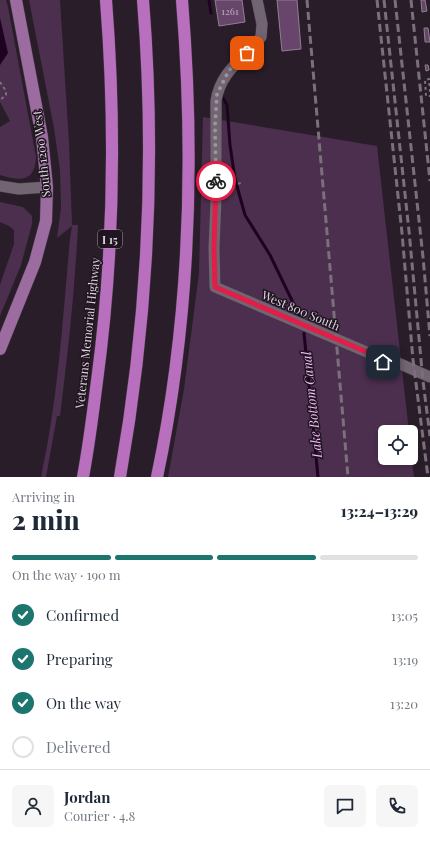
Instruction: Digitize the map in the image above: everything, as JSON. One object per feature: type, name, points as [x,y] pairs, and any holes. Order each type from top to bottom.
[{"type":"highway","name":"Veterans Memorial Highway","points":[[82,477],[100,364],[110,253],[112,122],[106,0]]},
{"type":"highway","points":[[120,477],[129,428],[139,353],[147,253],[150,120],[143,0]]},
{"type":"highway","points":[[157,477],[172,393],[185,270],[188,212],[188,138],[186,64],[182,0]]},
{"type":"main road","name":"South 1200 West","points":[[0,349],[35,262],[46,221],[47,187],[42,137],[16,0]]},
{"type":"street","name":"West 800 South","points":[[257,0],[262,24],[261,37],[231,68],[217,94],[214,248],[215,287],[376,356],[389,359],[430,377]]},
{"type":"street","points":[[0,186],[19,189],[47,187]]},
{"type":"street","name":"West 800 South","points":[[376,356],[387,365],[430,384]]},
{"type":"path","points":[[430,92],[429,79],[425,80],[425,88],[426,96],[430,96]]},
{"type":"path","points":[[0,82],[6,91],[6,95],[0,100]]},
{"type":"path","points":[[232,185],[241,183]]},
{"type":"shaded area","points":[[0,0],[6,0],[8,7],[36,157],[33,172],[25,178],[19,179],[0,175],[0,127],[10,121],[0,102]]},
{"type":"shaded area","points":[[29,0],[60,0],[69,143],[72,225],[78,225],[71,320],[60,416],[57,416],[46,477],[41,477],[56,388],[72,226],[57,238],[61,208],[60,170],[54,128]]},
{"type":"shaded area","points":[[0,18],[8,53],[0,65]]},
{"type":"shaded area","points":[[203,117],[377,146],[408,425],[378,425],[378,465],[413,465],[414,477],[168,477],[184,389],[199,273]]},
{"type":"shaded area","points":[[0,202],[23,207],[32,216],[32,224],[21,265],[0,316],[0,285],[14,244],[14,230],[0,222]]},
{"type":"building","points":[[215,0],[242,0],[245,22],[219,26]]},
{"type":"building","points":[[277,0],[297,0],[301,49],[282,51]]},
{"type":"building","points":[[421,0],[425,0],[427,11],[422,12]]},
{"type":"building","points":[[424,28],[428,28],[430,42],[425,42]]},
{"type":"building","points":[[425,65],[428,65],[429,70],[426,71]]},
{"type":"waterway","name":"Lake Bottom Canal","points":[[209,0],[211,13]]},
{"type":"waterway","name":"Lake Bottom Canal","points":[[223,98],[227,105],[230,145],[235,179],[245,215],[270,255],[299,315]]},
{"type":"waterway","name":"Lake Bottom Canal","points":[[304,333],[318,477]]},
{"type":"railway","points":[[307,0],[348,477]]},
{"type":"railway","points":[[377,0],[402,233],[413,360],[428,477]]},
{"type":"railway","points":[[384,0],[430,436]]},
{"type":"railway","points":[[395,0],[423,257],[430,336]]},
{"type":"railway","points":[[411,0],[430,181]]},
{"type":"way so far","points":[[216,181],[215,126],[217,94],[231,68],[247,53]]},
{"type":"route","points":[[216,181],[214,248],[215,287],[376,356],[383,362]]}]
